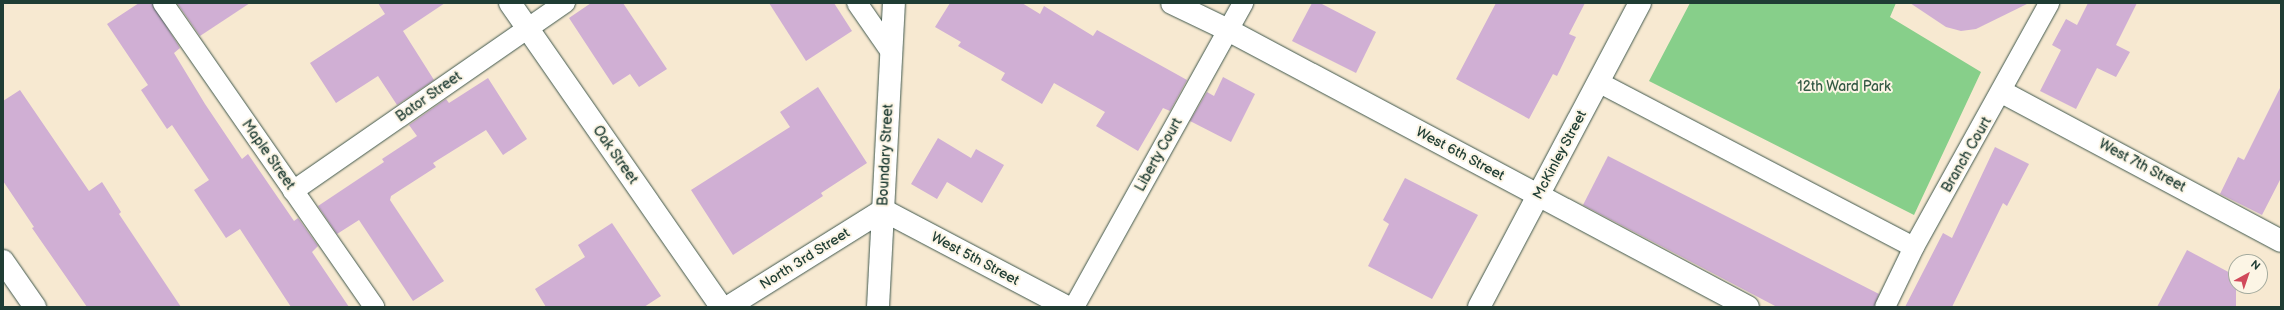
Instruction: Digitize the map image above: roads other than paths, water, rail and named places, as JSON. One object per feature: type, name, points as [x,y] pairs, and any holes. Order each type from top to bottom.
[{"type":"street","name":"Oak Street","points":[[510,3],[720,307]]},
{"type":"street","name":"Boundary Street","points":[[878,307],[894,3]]},
{"type":"street","name":"West 6th Street","points":[[1172,3],[1228,30],[1748,307]]},
{"type":"street","name":"McKinley Street","points":[[1479,307],[1640,3]]},
{"type":"street","name":"West 7th Street","points":[[2002,92],[2281,241]]},
{"type":"street","name":"North 3rd Street","points":[[728,307],[883,210]]},
{"type":"street","name":"West 5th Street","points":[[883,210],[1067,307]]},
{"type":"street","points":[[3,261],[35,307]]},
{"type":"lane","name":"Maple Street","points":[[163,3],[374,307]]},
{"type":"lane","name":"Bator Street","points":[[293,191],[565,3]]},
{"type":"lane","points":[[857,3],[891,52]]},
{"type":"lane","name":"Liberty Court","points":[[1074,307],[1243,3]]},
{"type":"lane","name":"Branch Court","points":[[1885,307],[1914,247],[2002,92],[2050,3]]},
{"type":"lane","points":[[1598,82],[1914,247]]},
{"type":"park label","name":"12th Ward Park","points":[[1844,87]]}]
